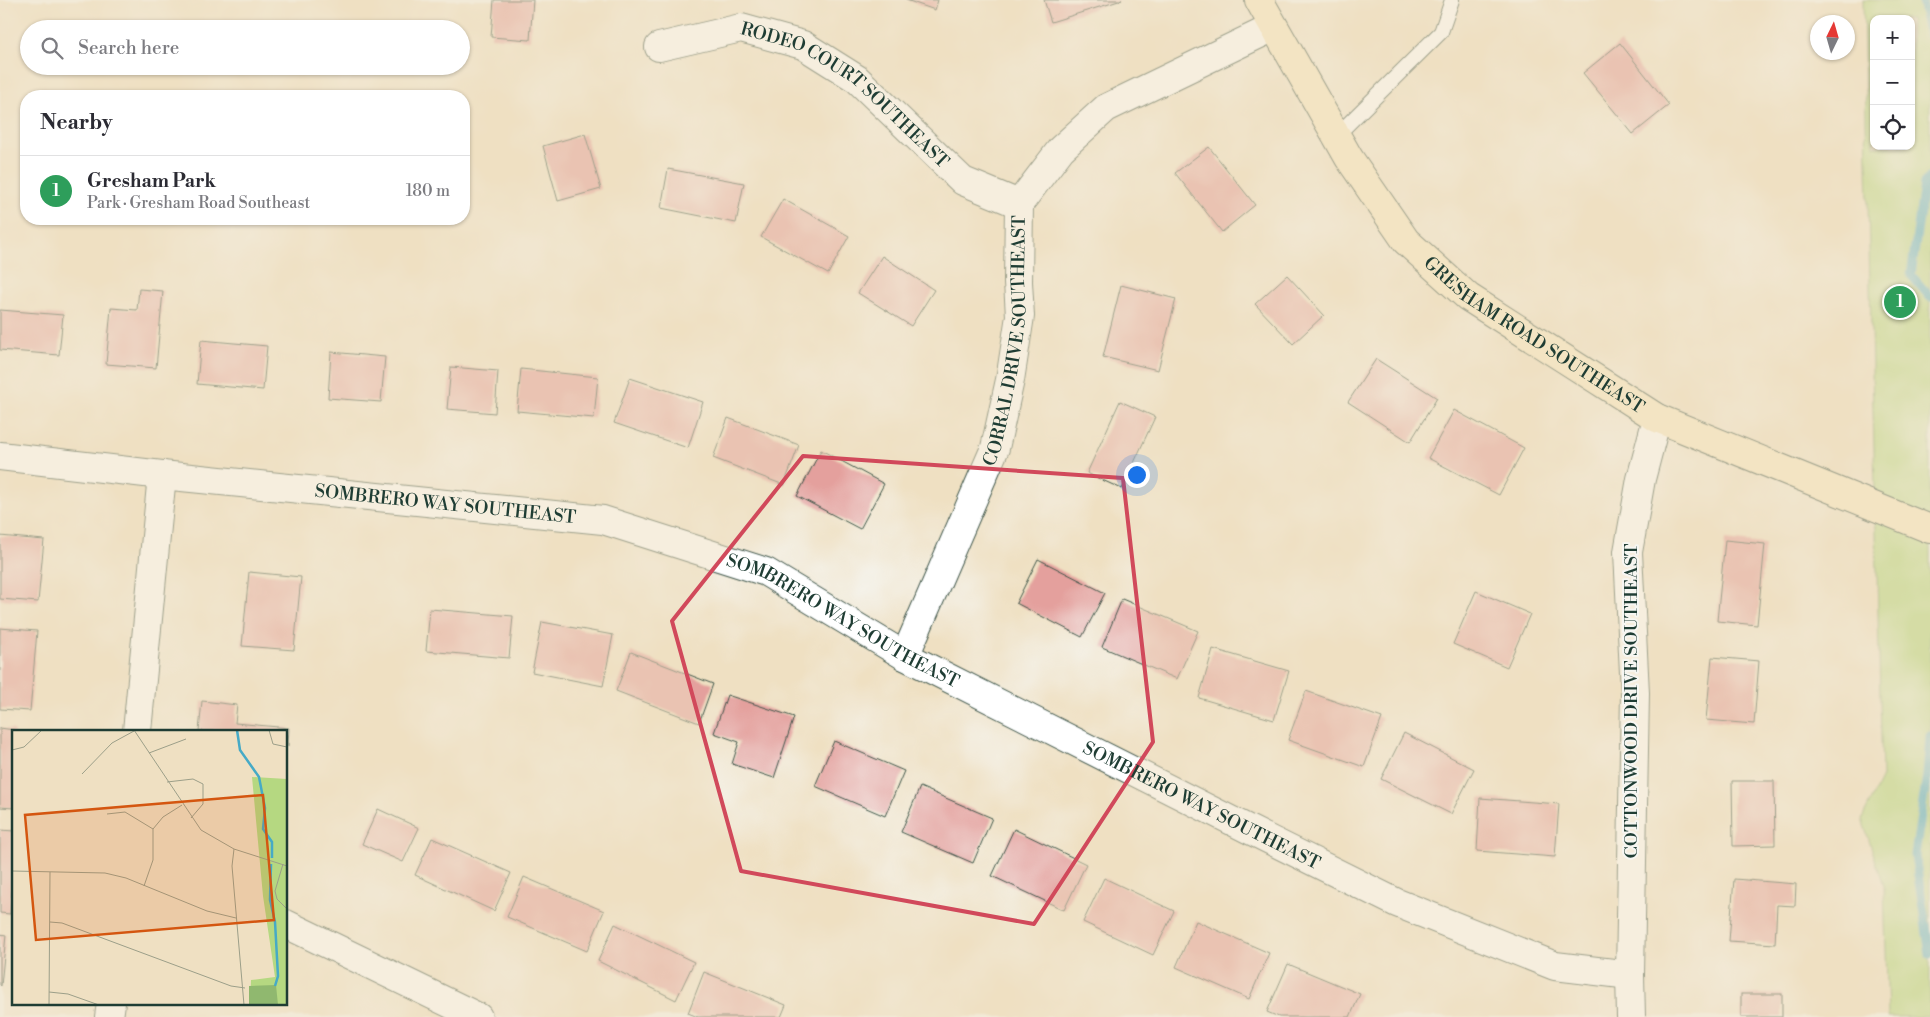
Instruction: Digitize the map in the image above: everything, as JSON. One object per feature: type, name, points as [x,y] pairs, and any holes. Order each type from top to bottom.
[{"type":"street","name":"GRESHAM ROAD SOUTHEAST","points":[[1259,0],[1349,158],[1406,241],[1468,297],[1657,418],[1930,529]]},
{"type":"street","name":"CORRAL DRIVE SOUTHEAST","points":[[905,656],[995,448],[1010,380],[1020,316],[1018,282],[1019,204],[1061,149],[1106,108],[1274,27]]},
{"type":"street","name":"RODEO COURT SOUTHEAST","points":[[659,47],[741,28],[802,45],[857,79],[963,181],[1019,204]]},
{"type":"street","name":"COTTONWOOD DRIVE SOUTHEAST","points":[[1631,1017],[1634,694],[1628,552],[1641,479],[1657,418]]},
{"type":"street","name":"SOMBRERO WAY SOUTHEAST","points":[[0,456],[162,475],[604,520],[766,572],[905,656],[1398,903],[1555,966],[1630,975]]},
{"type":"street","points":[[137,730],[162,475]]},
{"type":"street","points":[[288,925],[478,1017]]},
{"type":"street","points":[[109,1017],[110,1004]]},
{"type":"lane","points":[[1336,136],[1440,32],[1452,0]]},
{"type":"highlighted area","points":[[803,456],[1123,478],[1153,742],[1034,924],[741,871],[672,621]]},
{"type":"green space","points":[[1863,0],[1930,0],[1930,1017],[1888,1017],[1884,886],[1862,819],[1882,777]]},
{"type":"building","points":[[494,0],[533,0],[530,40],[491,37]]},
{"type":"building","points":[[906,0],[938,0],[935,10]]},
{"type":"building","points":[[1044,0],[1122,0],[1051,22]]},
{"type":"building","points":[[1620,43],[1669,105],[1633,134],[1583,73]]},
{"type":"building","points":[[585,134],[601,189],[558,201],[543,146]]},
{"type":"building","points":[[1209,147],[1255,205],[1222,232],[1175,173]]},
{"type":"building","points":[[668,169],[744,183],[736,223],[661,208]]},
{"type":"building","points":[[783,199],[849,236],[828,274],[761,237]]},
{"type":"building","points":[[882,256],[934,290],[911,326],[858,293]]},
{"type":"building","points":[[1287,275],[1324,315],[1293,344],[1255,304]]},
{"type":"building","points":[[1121,285],[1176,299],[1158,370],[1103,357]]},
{"type":"building","points":[[139,289],[163,291],[156,368],[106,364],[111,308],[137,310]]},
{"type":"building","points":[[0,310],[63,315],[59,355],[0,350]]},
{"type":"building","points":[[201,340],[267,346],[263,390],[197,384]]},
{"type":"building","points":[[331,352],[385,357],[381,402],[328,398]]},
{"type":"building","points":[[1376,359],[1437,398],[1410,442],[1348,402]]},
{"type":"building","points":[[451,367],[498,371],[495,413],[447,409]]},
{"type":"building","points":[[521,369],[598,377],[594,418],[517,411]]},
{"type":"building","points":[[630,378],[703,402],[688,448],[614,423]]},
{"type":"building","points":[[1120,401],[1155,417],[1122,489],[1087,473]]},
{"type":"building","points":[[1454,410],[1524,448],[1499,495],[1428,458]]},
{"type":"building","points":[[728,418],[799,445],[784,485],[713,458]]},
{"type":"building","points":[[821,450],[884,484],[860,529],[797,496]]},
{"type":"building","points":[[0,536],[44,540],[38,602],[0,599]]},
{"type":"building","points":[[1725,540],[1765,544],[1757,625],[1717,621]]},
{"type":"building","points":[[1038,559],[1105,593],[1082,637],[1016,603]]},
{"type":"building","points":[[249,572],[301,577],[294,650],[242,646]]},
{"type":"building","points":[[1476,591],[1530,614],[1507,667],[1453,644]]},
{"type":"building","points":[[1122,599],[1198,631],[1177,679],[1102,647]]},
{"type":"building","points":[[430,609],[513,616],[509,658],[426,651]]},
{"type":"building","points":[[542,622],[613,635],[603,686],[532,672]]},
{"type":"building","points":[[0,628],[37,631],[30,711],[0,709]]},
{"type":"building","points":[[1213,649],[1289,671],[1274,720],[1199,698]]},
{"type":"building","points":[[631,652],[713,684],[699,723],[616,691]]},
{"type":"building","points":[[1712,657],[1759,661],[1754,724],[1706,720]]},
{"type":"building","points":[[1306,691],[1382,718],[1364,767],[1288,740]]},
{"type":"building","points":[[727,695],[794,717],[774,778],[732,764],[739,742],[714,733]]},
{"type":"building","points":[[202,701],[237,705],[235,723],[289,728],[288,747],[288,730],[199,730]]},
{"type":"building","points":[[0,728],[14,730],[12,730],[12,808],[0,807]]},
{"type":"building","points":[[1404,733],[1474,769],[1451,814],[1381,779]]},
{"type":"building","points":[[834,741],[904,771],[885,816],[815,786]]},
{"type":"building","points":[[1732,781],[1774,781],[1775,845],[1733,846]]},
{"type":"building","points":[[920,787],[992,818],[973,863],[901,832]]},
{"type":"building","points":[[1480,798],[1559,804],[1555,857],[1477,851]]},
{"type":"building","points":[[378,809],[419,828],[403,862],[362,844]]},
{"type":"building","points":[[1014,829],[1086,864],[1064,910],[992,876]]},
{"type":"building","points":[[0,830],[12,831],[10,914],[0,913]]},
{"type":"building","points":[[432,838],[511,873],[494,911],[415,875]]},
{"type":"building","points":[[524,877],[604,911],[587,951],[507,917]]},
{"type":"building","points":[[1104,878],[1174,911],[1153,955],[1083,922]]},
{"type":"building","points":[[1734,879],[1796,884],[1795,906],[1777,905],[1775,944],[1729,941]]},
{"type":"building","points":[[1196,921],[1269,953],[1249,999],[1176,967]]},
{"type":"building","points":[[615,924],[694,962],[676,1000],[598,961]]},
{"type":"building","points":[[0,934],[6,935],[1,986],[0,985]]},
{"type":"building","points":[[1288,964],[1360,994],[1350,1017],[1279,1017],[1267,1012]]},
{"type":"building","points":[[704,972],[786,1005],[781,1017],[698,1017],[688,1013]]},
{"type":"building","points":[[1741,994],[1782,994],[1782,1017],[1741,1017]]},
{"type":"waterway","points":[[1922,0],[1930,37]]},
{"type":"waterway","points":[[1930,177],[1924,184],[1911,275],[1930,297]]},
{"type":"waterway","points":[[1930,736],[1927,775],[1915,855],[1930,954]]},
{"type":"place","name":"Gresham Park","points":[[1900,302]]}]
